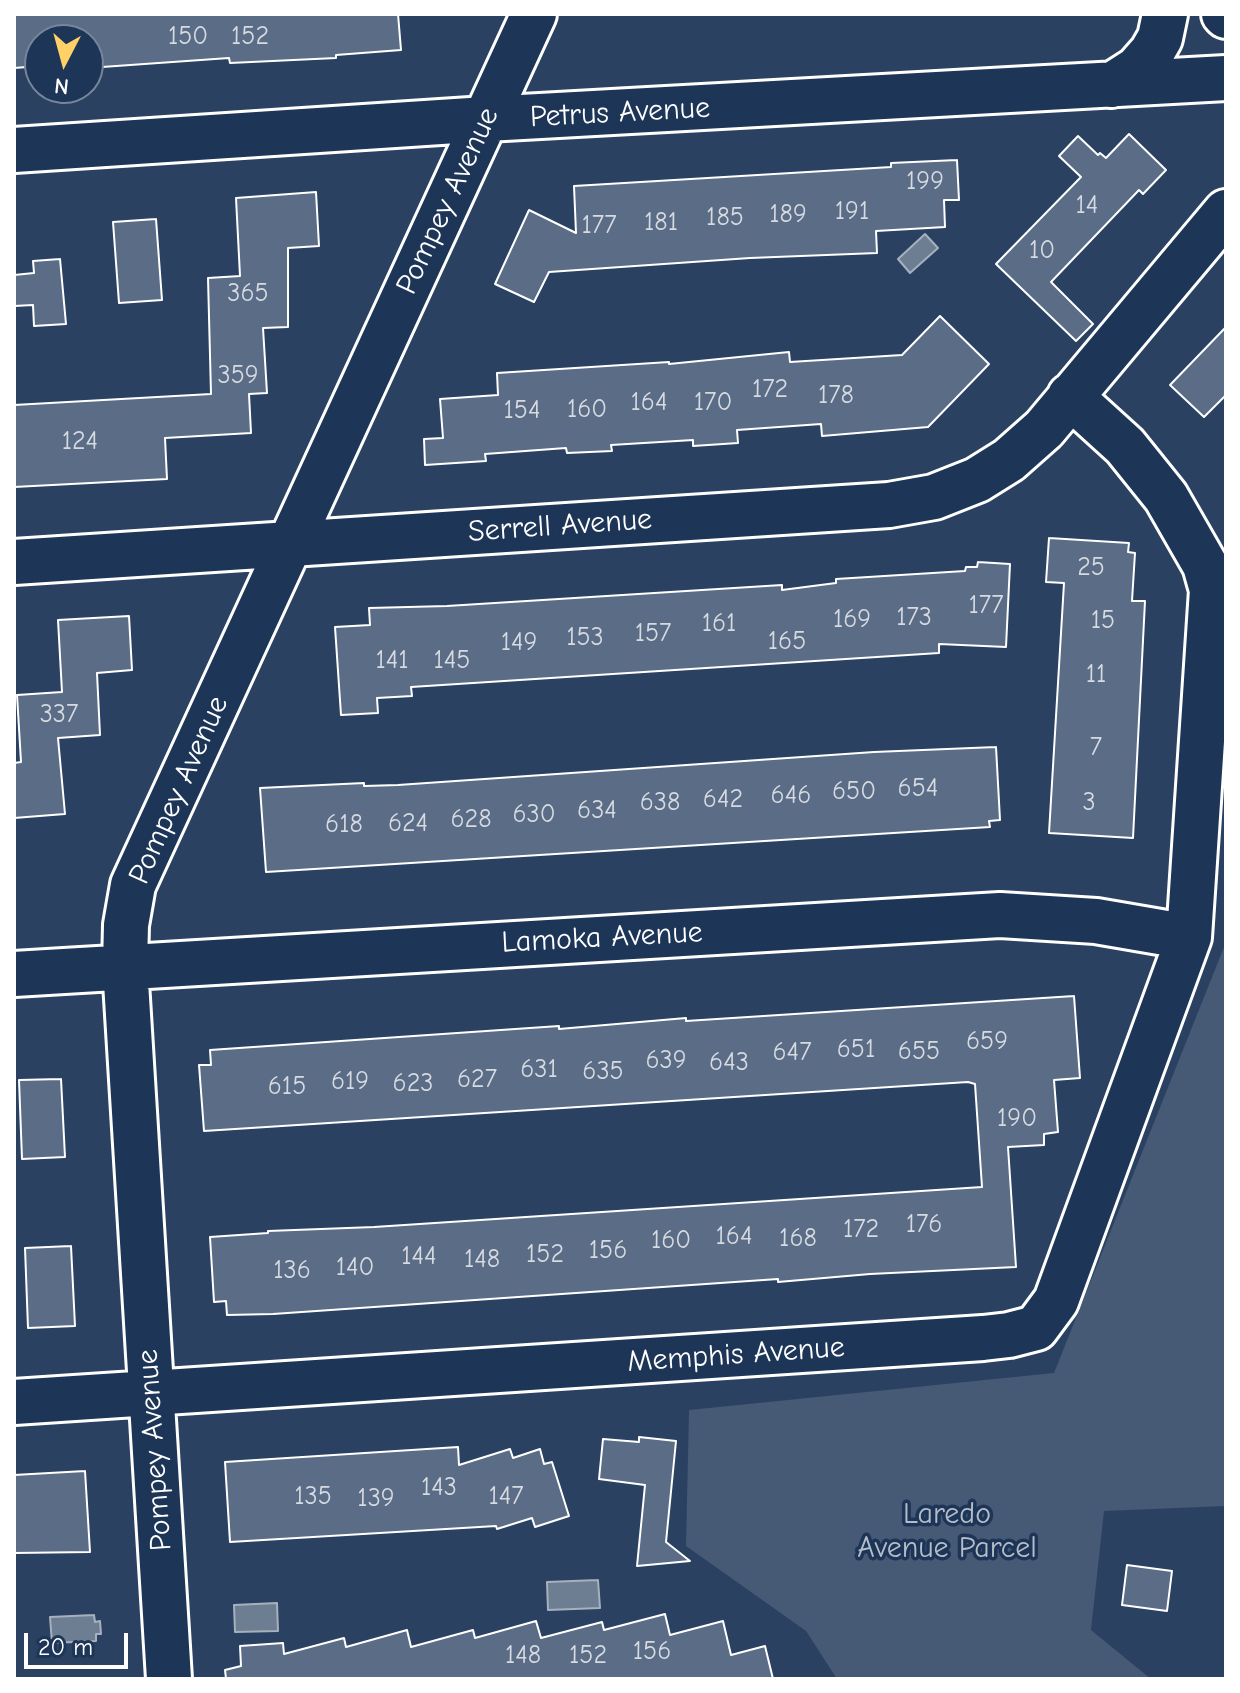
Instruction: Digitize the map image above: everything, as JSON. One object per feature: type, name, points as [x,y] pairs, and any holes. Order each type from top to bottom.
[{"type":"street","name":"Pompey Avenue","points":[[169,1679],[125,966],[126,925],[133,885],[534,14]]},
{"type":"street","points":[[1112,85],[1137,69],[1152,52],[1160,38],[1165,14]]},
{"type":"street","name":"Petrus Avenue","points":[[14,150],[486,119],[1226,78]]},
{"type":"street","name":"Serrell Avenue","points":[[14,562],[889,505],[934,497],[977,480],[1009,460],[1044,429],[1226,212]]},
{"type":"street","name":"Memphis Avenue","points":[[14,1402],[983,1338],[1036,1328],[1056,1301],[1189,937],[1212,590],[1205,565],[1166,497],[1125,446],[1070,396]]},
{"type":"street","name":"Lamoka Avenue","points":[[14,974],[1000,915],[1096,921],[1189,937]]},
{"type":"green space","name":"Laredo Avenue Parcel","points":[[1226,942],[1226,1506],[1104,1511],[1091,1630],[1151,1679],[837,1679],[806,1631],[686,1546],[689,1410],[1054,1373]]},
{"type":"shaded area","points":[[925,234],[938,248],[910,273],[898,259]]},
{"type":"shaded area","points":[[598,1580],[600,1608],[548,1610],[547,1582]]},
{"type":"shaded area","points":[[277,1603],[278,1631],[235,1632],[234,1605]]},
{"type":"shaded area","points":[[94,1615],[95,1622],[100,1621],[101,1634],[96,1634],[96,1641],[52,1643],[50,1617]]},
{"type":"building","points":[[14,14],[398,14],[401,50],[336,55],[336,58],[230,63],[229,58],[104,67],[104,24],[24,24],[24,67],[14,68]]},
{"type":"building","points":[[1129,134],[1166,170],[1143,194],[1139,190],[1051,282],[1093,324],[1076,341],[996,264],[1081,177],[1059,156],[1078,136],[1098,155],[1100,153],[1106,158]]},
{"type":"building","points":[[957,160],[959,200],[944,200],[945,227],[876,231],[877,253],[549,272],[534,302],[495,284],[529,210],[576,233],[574,186],[891,167],[891,163]]},
{"type":"building","points":[[316,192],[319,246],[288,248],[288,327],[263,328],[267,393],[249,394],[251,433],[165,438],[167,479],[14,487],[14,405],[211,394],[208,278],[240,276],[236,198]]},
{"type":"building","points":[[156,219],[162,300],[119,303],[113,222]]},
{"type":"building","points":[[60,259],[66,324],[34,326],[33,305],[14,306],[14,275],[34,273],[33,261]]},
{"type":"building","points":[[940,316],[989,364],[928,427],[822,436],[821,424],[737,430],[738,443],[693,446],[693,440],[611,445],[612,451],[567,453],[566,448],[485,454],[486,461],[425,465],[424,439],[443,438],[440,399],[498,395],[497,373],[669,364],[789,352],[790,362],[902,355]]},
{"type":"building","points":[[1226,327],[1226,395],[1204,417],[1170,385]]},
{"type":"building","points":[[1049,538],[1129,543],[1128,552],[1135,553],[1132,601],[1145,601],[1133,838],[1049,833],[1064,583],[1046,582]]},
{"type":"building","points":[[978,562],[1010,564],[1006,647],[939,644],[939,653],[411,687],[412,696],[377,698],[378,713],[341,715],[335,627],[370,625],[369,608],[782,585],[782,590],[836,583],[836,579],[965,571],[966,567],[977,567]]},
{"type":"building","points":[[129,616],[132,670],[97,673],[100,735],[58,738],[65,814],[14,818],[14,763],[21,762],[17,695],[62,692],[58,620]]},
{"type":"building","points":[[996,747],[1000,820],[989,821],[990,827],[266,872],[260,788],[364,783],[364,786],[398,785],[874,752]]},
{"type":"building","points":[[1074,996],[1080,1078],[1054,1080],[1058,1132],[1044,1134],[1044,1145],[1008,1147],[1016,1267],[778,1282],[778,1279],[273,1314],[227,1315],[226,1301],[214,1302],[210,1237],[982,1187],[975,1084],[968,1082],[204,1131],[199,1065],[211,1065],[210,1050]]},
{"type":"building","points":[[61,1079],[65,1157],[22,1159],[19,1080]]},
{"type":"building","points":[[71,1246],[75,1326],[28,1328],[25,1248]]},
{"type":"building","points":[[639,1437],[676,1441],[666,1542],[690,1561],[637,1566],[645,1485],[599,1479],[603,1439],[639,1442]]},
{"type":"building","points":[[458,1447],[459,1465],[510,1449],[513,1458],[540,1449],[544,1464],[552,1462],[569,1516],[535,1527],[532,1518],[497,1529],[496,1526],[230,1542],[225,1462]]},
{"type":"building","points":[[85,1471],[90,1552],[14,1553],[14,1475]]},
{"type":"building","points":[[1127,1565],[1172,1571],[1167,1611],[1122,1605]]},
{"type":"building","points":[[665,1614],[670,1635],[723,1621],[731,1655],[765,1646],[773,1679],[226,1679],[225,1670],[241,1666],[240,1646],[283,1643],[284,1654],[344,1638],[346,1647],[407,1630],[411,1647],[473,1630],[475,1638],[536,1621],[541,1638],[602,1622],[604,1630]]}]
